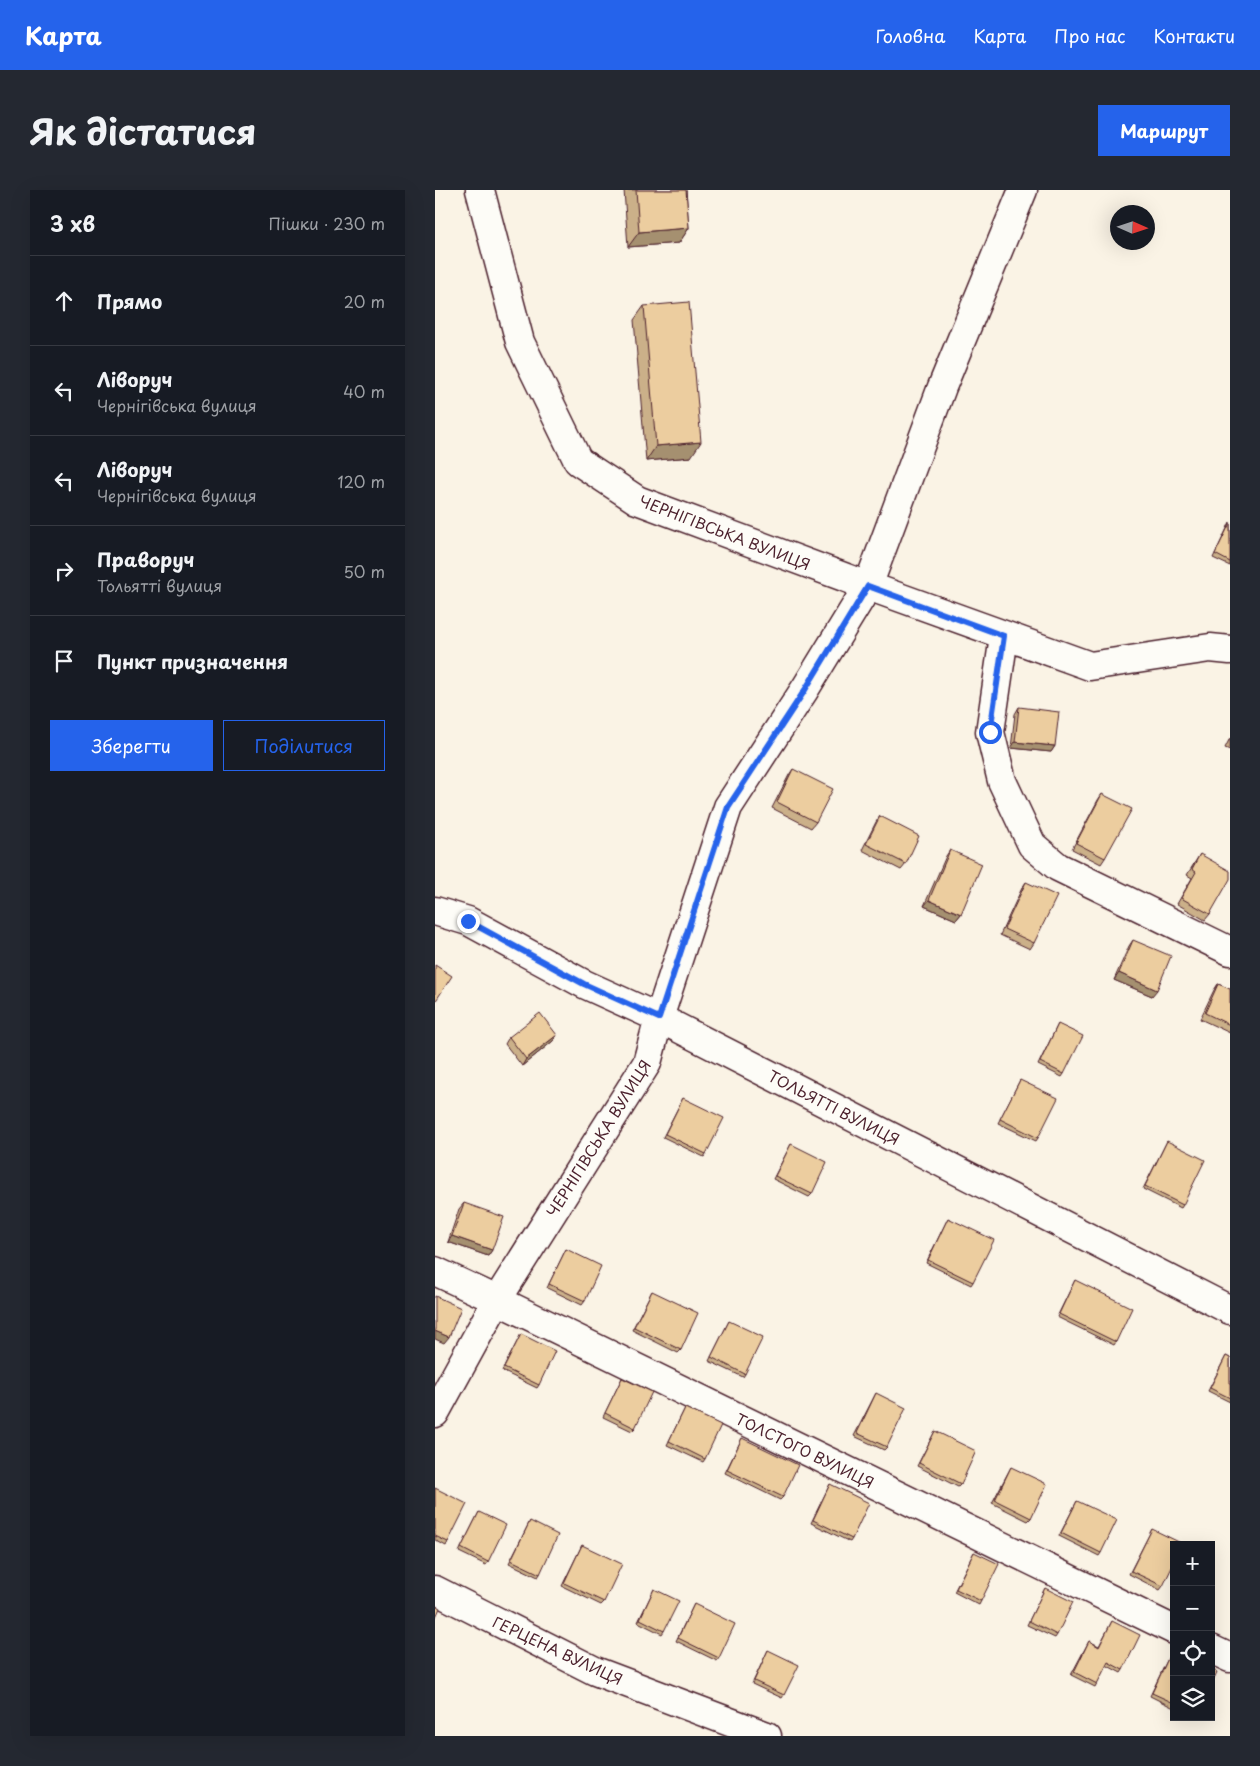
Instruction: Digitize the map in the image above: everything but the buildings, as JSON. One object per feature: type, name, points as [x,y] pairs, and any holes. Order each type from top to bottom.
[{"type":"street","name":"ЧЕРНІГІВСЬКА ВУЛИЦЯ","points":[[480,190],[520,342],[578,461],[637,500],[1090,666],[1210,648],[1230,650]]},
{"type":"street","name":"ЧЕРНІГІВСЬКА ВУЛИЦЯ","points":[[435,1413],[497,1300],[647,1063],[659,1018],[728,807],[805,690],[868,586],[942,386],[1023,190]]},
{"type":"street","points":[[1004,636],[990,732],[1002,781],[1032,845],[1057,867],[1230,951]]},
{"type":"street","name":"ТОЛЬЯТТІ ВУЛИЦЯ","points":[[435,910],[468,921],[584,984],[659,1018],[1230,1310]]},
{"type":"street","name":"ТОЛСТОГО ВУЛИЦЯ","points":[[435,1271],[1170,1628]]},
{"type":"street","name":"ГЕРЦЕНА ВУЛИЦЯ","points":[[435,1590],[595,1671],[767,1736]]},
{"type":"street","points":[[1215,1651],[1230,1658]]},
{"type":"route","points":[[468,921],[584,984],[659,1018],[728,807],[805,690],[868,586],[1004,636],[990,732]]}]
